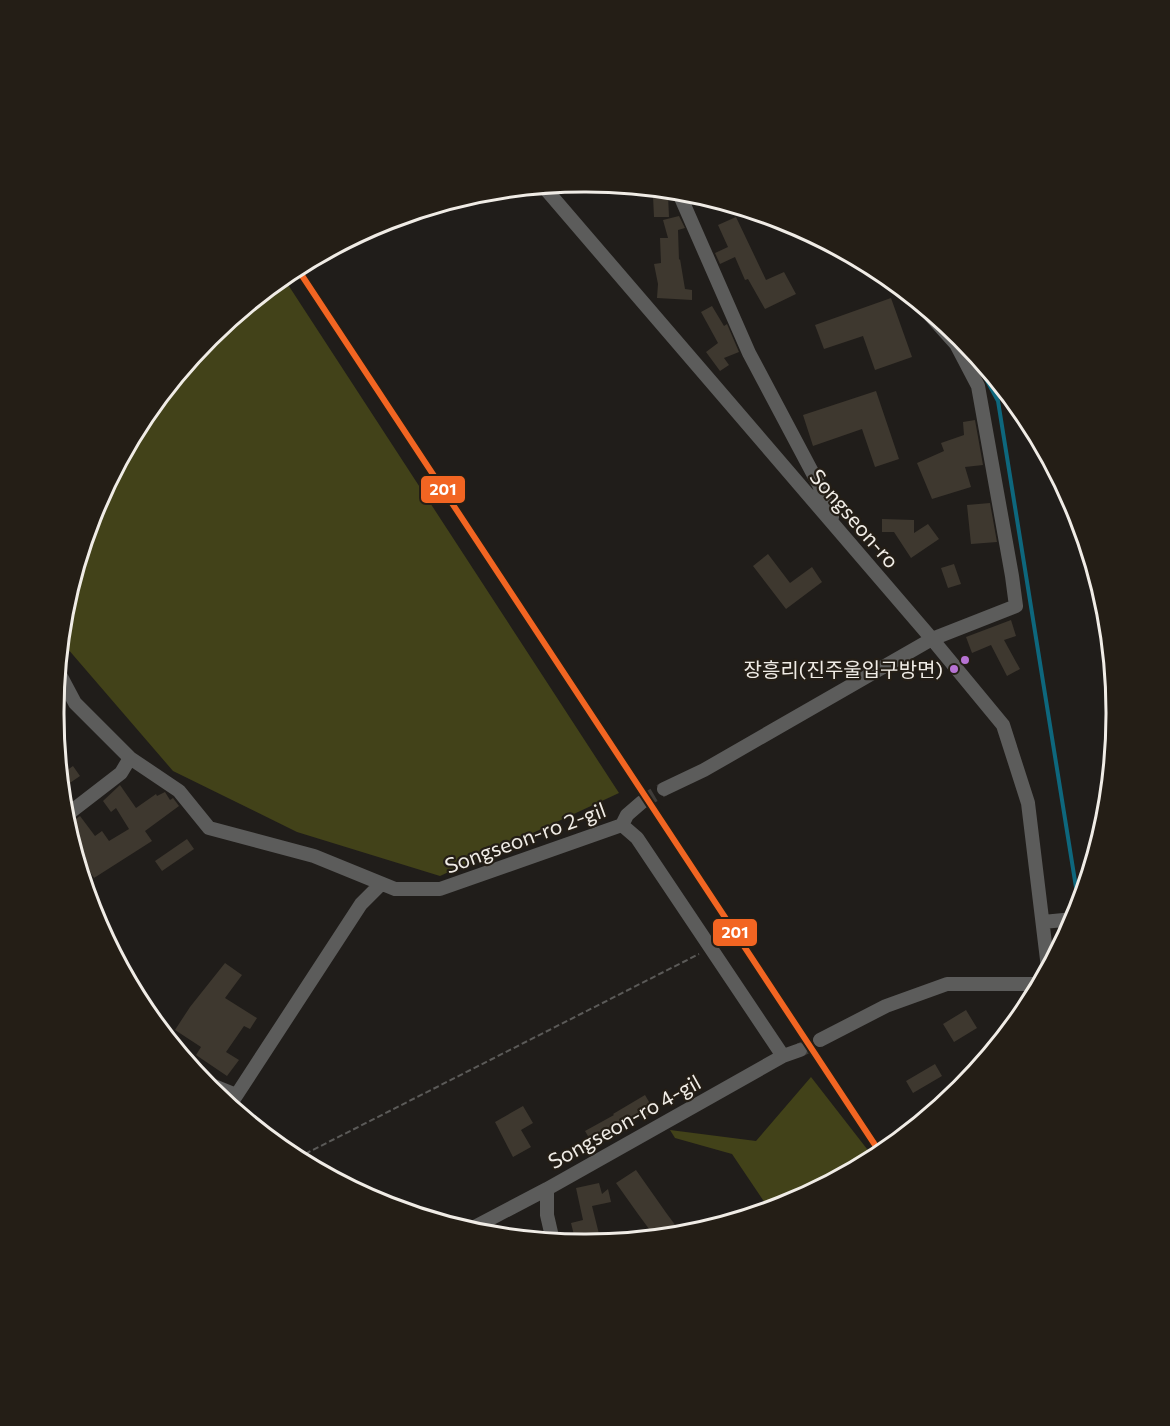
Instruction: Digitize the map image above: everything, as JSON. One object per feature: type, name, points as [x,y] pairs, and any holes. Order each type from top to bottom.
[{"type":"street","name":"Songseon-ro","points":[[550,194],[932,639],[1003,725],[1028,803],[1046,954]]},
{"type":"street","points":[[683,202],[749,352],[819,485],[837,529]]},
{"type":"street","points":[[664,789],[714,764],[932,639],[1016,606],[978,386],[961,354]]},
{"type":"street","name":"Songseon-ro 2-gil","points":[[66,685],[75,703],[130,758],[179,791],[209,828],[314,856],[395,889],[440,889],[622,825],[627,815],[642,802]]},
{"type":"street","points":[[74,809],[122,773],[130,758]]},
{"type":"street","points":[[622,825],[637,838],[783,1056]]},
{"type":"street","points":[[235,1097],[361,904],[381,884]]},
{"type":"street","points":[[1042,922],[1062,920]]},
{"type":"street","points":[[820,1040],[886,1006],[946,984],[1029,984]]},
{"type":"street","name":"Songseon-ro 4-gil","points":[[483,1223],[783,1056],[800,1050]]},
{"type":"street","points":[[547,1189],[547,1215],[551,1232]]},
{"type":"path","points":[[307,1153],[712,947]]},
{"type":"shaded area","points":[[288,285],[619,793],[440,876],[297,832],[173,771],[69,650],[82,578],[104,514],[118,483],[152,424],[172,396],[217,345],[268,300]]},
{"type":"shaded area","points":[[811,1077],[868,1150],[815,1180],[764,1202],[732,1154],[675,1138],[670,1130],[756,1141]]},
{"type":"building","points":[[653,197],[668,200],[669,217],[654,217]]},
{"type":"building","points":[[679,216],[685,228],[678,230],[679,260],[685,289],[692,290],[692,300],[657,298],[658,284],[654,264],[661,263],[660,238],[668,238],[663,220]]},
{"type":"building","points":[[736,217],[766,280],[784,272],[796,294],[765,309],[748,279],[745,280],[735,257],[720,264],[715,253],[728,247],[718,225]]},
{"type":"building","points":[[891,298],[912,357],[875,370],[863,336],[824,349],[815,325]]},
{"type":"building","points":[[712,306],[724,326],[727,324],[739,352],[724,358],[729,365],[720,371],[706,352],[718,343],[701,312]]},
{"type":"building","points":[[876,391],[899,459],[875,467],[862,429],[813,446],[803,415]]},
{"type":"building","points":[[975,420],[983,465],[965,467],[971,487],[932,499],[917,463],[944,451],[941,443],[964,435],[963,422]]},
{"type":"building","points":[[990,503],[997,542],[971,544],[967,505]]},
{"type":"building","points":[[882,519],[914,520],[914,533],[928,524],[939,539],[911,558],[894,532],[882,532]]},
{"type":"building","points":[[768,554],[790,583],[812,567],[822,582],[786,609],[753,566]]},
{"type":"building","points":[[954,564],[961,584],[948,588],[941,568]]},
{"type":"building","points":[[1011,620],[1016,636],[1004,640],[1020,669],[1007,676],[991,645],[972,653],[966,637]]},
{"type":"building","points":[[73,766],[80,776],[69,783],[69,781],[68,769]]},
{"type":"building","points":[[120,785],[136,808],[156,794],[157,796],[165,792],[170,800],[173,798],[179,806],[145,831],[152,841],[94,878],[82,848],[76,819],[80,816],[95,836],[102,831],[109,841],[129,829],[116,808],[111,812],[103,801]]},
{"type":"building","points":[[187,839],[194,849],[162,871],[155,861]]},
{"type":"building","points":[[225,963],[242,975],[225,998],[257,1018],[250,1029],[244,1026],[226,1052],[239,1060],[227,1076],[196,1055],[201,1047],[175,1030]]},
{"type":"building","points":[[966,1010],[977,1028],[954,1042],[943,1024]]},
{"type":"building","points":[[935,1064],[942,1076],[913,1093],[906,1081]]},
{"type":"building","points":[[645,1095],[655,1112],[645,1117],[642,1112],[611,1130],[612,1133],[592,1143],[585,1131]]},
{"type":"building","points":[[523,1106],[533,1123],[521,1130],[531,1147],[513,1157],[495,1122]]},
{"type":"building","points":[[636,1170],[675,1225],[649,1229],[616,1183]]},
{"type":"building","points":[[599,1183],[602,1194],[608,1189],[611,1202],[592,1206],[599,1233],[574,1233],[571,1223],[583,1220],[576,1188]]},
{"type":"waterway","points":[[991,387],[998,401],[1076,886]]},
{"type":"tunnel","points":[[642,802],[664,789]]},
{"type":"tunnel","points":[[800,1050],[820,1040]]},
{"type":"transit line","name":"201","points":[[302,276],[875,1145]]},
{"type":"place","name":"장흥리(진주울입구방면)","points":[[954,669]]}]
